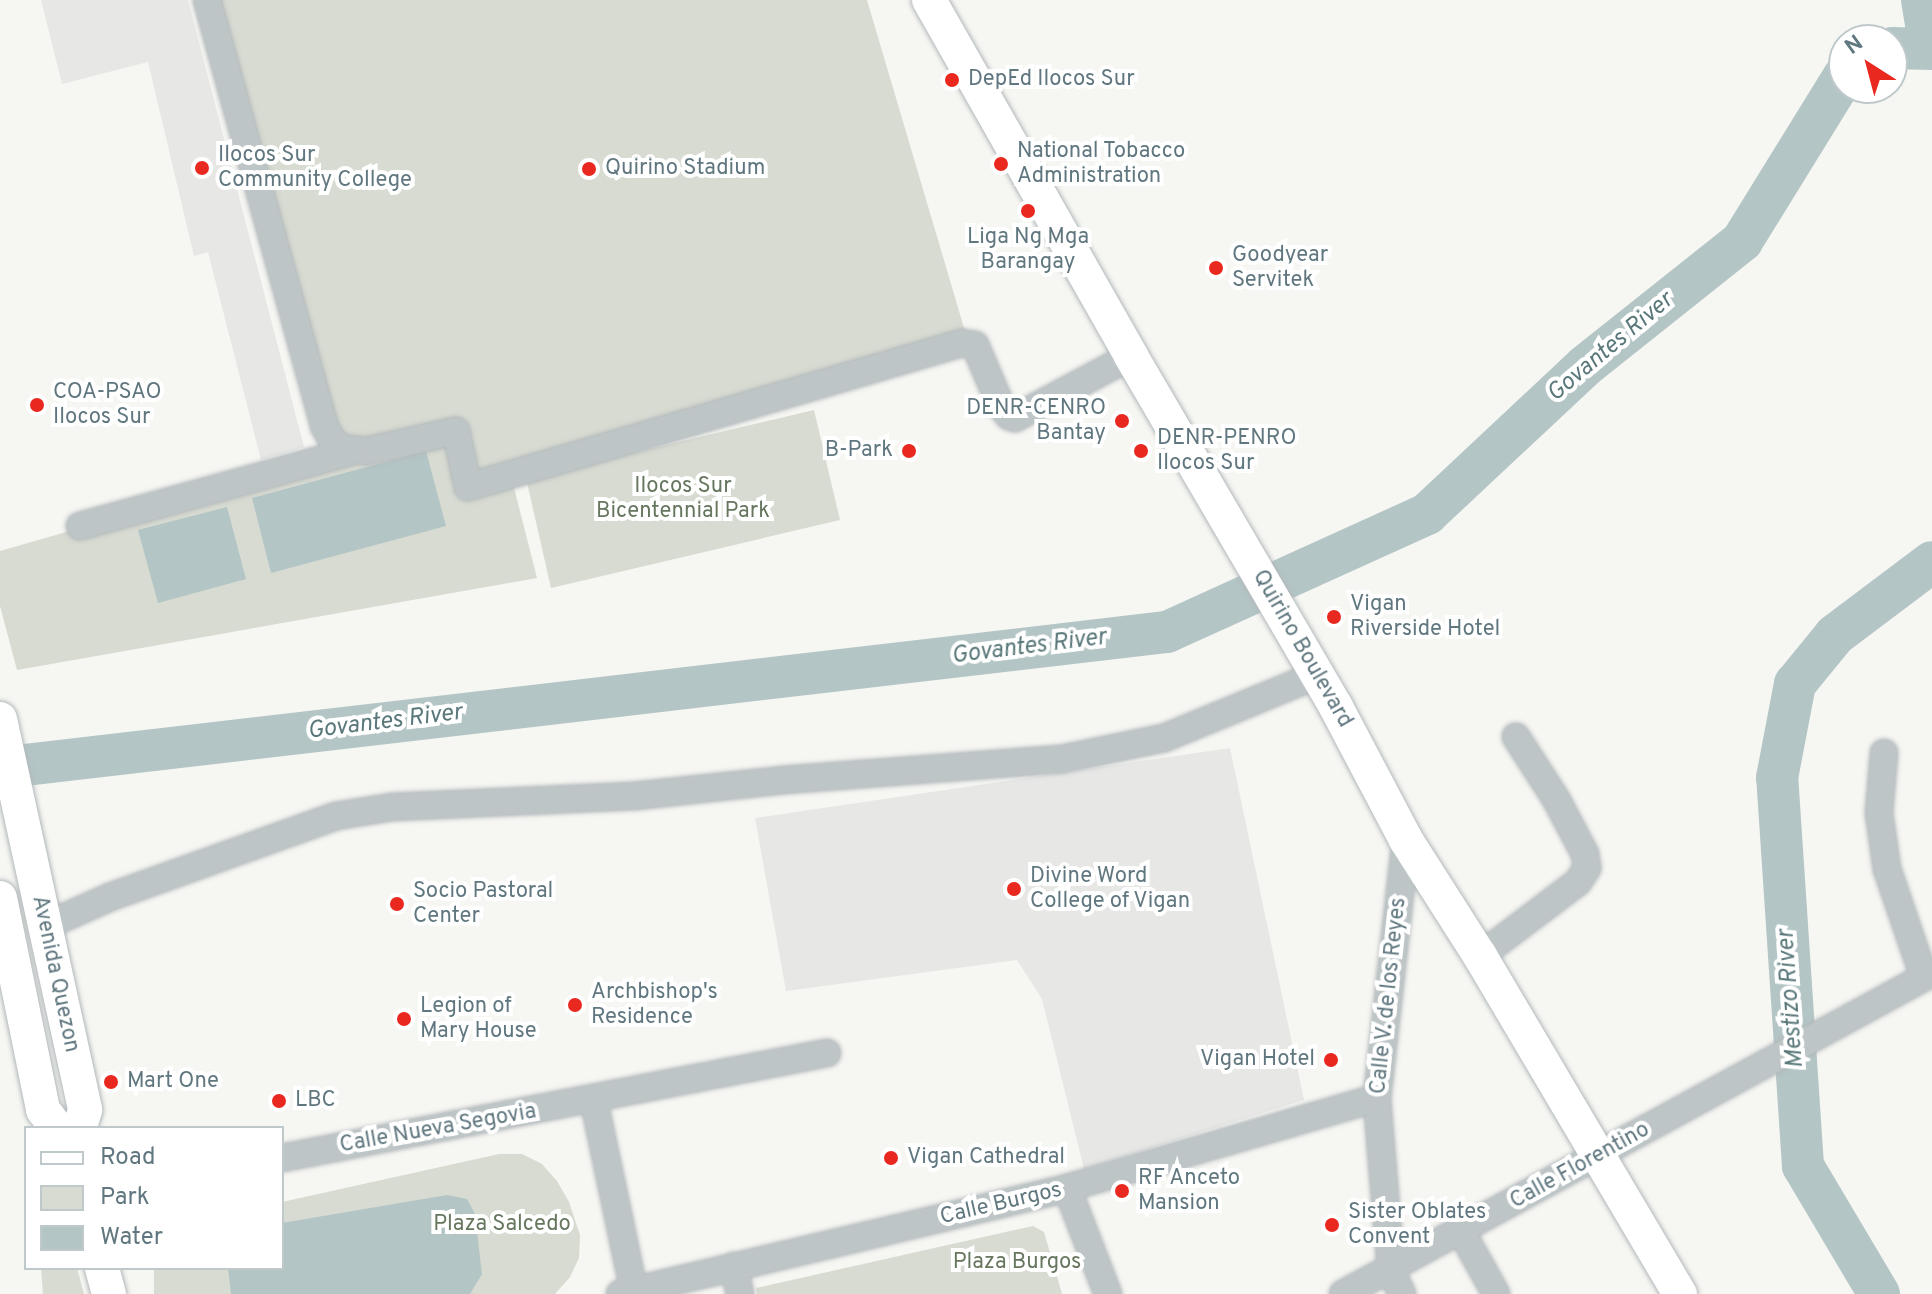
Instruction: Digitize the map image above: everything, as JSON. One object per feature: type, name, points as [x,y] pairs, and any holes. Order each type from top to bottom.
[{"type":"main road","name":"Quirino Boulevard","points":[[929,0],[1131,356],[1300,644],[1406,840],[1480,956],[1680,1294]]},
{"type":"main road","name":"Avenida Quezon","points":[[0,719],[15,835],[45,926],[85,1110],[81,1126]]},
{"type":"main road","name":"Avenida Quezon","points":[[0,898],[43,1110],[55,1126]]},
{"type":"main road","points":[[103,1270],[109,1294]]},
{"type":"street","points":[[207,0],[324,426],[334,443],[367,451],[456,431],[468,487],[962,343],[975,345],[1001,406],[1015,418],[1131,356]]},
{"type":"street","points":[[80,526],[355,450]]},
{"type":"street","points":[[45,926],[110,897],[336,816],[392,807],[634,796],[783,780],[1062,759],[1164,738],[1317,675]]},
{"type":"street","points":[[1480,956],[1578,882],[1587,868],[1585,854],[1556,799],[1516,737]]},
{"type":"street","points":[[1884,753],[1879,813],[1887,869],[1928,975]]},
{"type":"street","name":"Calle V. de los Reyes","points":[[1402,1294],[1391,1270],[1377,1098],[1406,840]]},
{"type":"street","name":"Calle Florentino","points":[[1343,1294],[1928,975]]},
{"type":"street","name":"Calle Nueva Segovia","points":[[284,1158],[594,1101],[827,1053]]},
{"type":"street","name":"Calle Burgos","points":[[627,1292],[1067,1188],[1377,1098]]},
{"type":"street","points":[[594,1101],[627,1292]]},
{"type":"street","points":[[1067,1188],[1108,1294]]},
{"type":"street","points":[[1461,1231],[1496,1294]]},
{"type":"street","points":[[734,1266],[740,1294]]},
{"type":"shaded area","name":"Ilocos Sur Community College","points":[[41,0],[188,0],[304,447],[261,460],[208,252],[194,256],[148,62],[62,84]]},
{"type":"shaded area","name":"Divine Word College of Vigan","points":[[1230,748],[1304,1100],[1084,1169],[1042,999],[1017,960],[786,991],[755,818]]},
{"type":"green space","name":"Quirino Stadium","points":[[220,0],[867,0],[967,338],[510,472],[537,578],[17,670],[0,606],[0,551],[331,456]]},
{"type":"green space","name":"Ilocos Sur Bicentennial Park","points":[[814,410],[840,520],[551,588],[526,478]]},
{"type":"green space","name":"Plaza Salcedo","points":[[499,1154],[522,1154],[542,1164],[569,1202],[580,1235],[579,1258],[570,1277],[555,1294],[154,1294],[154,1270],[284,1270],[284,1202]]},
{"type":"green space","name":"Plaza Burgos","points":[[1033,1226],[1044,1232],[1062,1294],[757,1294],[756,1288]]},
{"type":"green space","points":[[41,1270],[78,1270],[84,1294],[43,1294]]},
{"type":"water","points":[[426,451],[446,526],[271,573],[252,498]]},
{"type":"water","points":[[227,507],[246,579],[158,603],[138,530]]},
{"type":"water","points":[[447,1195],[467,1199],[475,1214],[482,1274],[470,1294],[231,1294],[228,1270],[284,1270],[284,1223]]},
{"type":"waterway","points":[[1922,0],[1930,48]]},
{"type":"waterway","name":"Govantes River","points":[[1908,48],[1932,49]]},
{"type":"waterway","name":"Govantes River","points":[[0,768],[1167,632],[1427,514],[1585,366],[1742,241],[1828,102]]},
{"type":"waterway","name":"Mestizo River","points":[[1879,1294],[1803,1166],[1777,778],[1795,684],[1835,635],[1932,562]]},
{"type":"place","name":"DepEd Ilocos Sur","points":[[952,80]]},
{"type":"place","name":"National Tobacco Administration","points":[[1001,164]]},
{"type":"place","name":"Ilocos Sur Community College","points":[[202,168]]},
{"type":"place","name":"Quirino Stadium","points":[[589,169]]},
{"type":"place","name":"Liga Ng Mga Barangay","points":[[1028,211]]},
{"type":"place","name":"Goodyear Servitek","points":[[1216,268]]},
{"type":"place","name":"COA-PSAO Ilocos Sur","points":[[37,405]]},
{"type":"place","name":"DENR-CENRO Bantay","points":[[1122,421]]},
{"type":"place","name":"B-Park","points":[[909,451]]},
{"type":"place","name":"DENR-PENRO Ilocos Sur","points":[[1141,451]]},
{"type":"place","name":"Vigan Riverside Hotel","points":[[1334,617]]},
{"type":"place","name":"Divine Word College of Vigan","points":[[1014,889]]},
{"type":"place","name":"Socio Pastoral Center","points":[[397,904]]},
{"type":"place","name":"Archbishop's Residence","points":[[575,1005]]},
{"type":"place","name":"Legion of Mary House","points":[[404,1019]]},
{"type":"place","name":"Vigan Hotel","points":[[1331,1060]]},
{"type":"place","name":"Mart One","points":[[111,1082]]},
{"type":"place","name":"LBC","points":[[279,1101]]},
{"type":"place","name":"Vigan Cathedral","points":[[891,1158]]},
{"type":"place","name":"RF Anceto Mansion","points":[[1122,1191]]},
{"type":"place","name":"Sister Oblates Convent","points":[[1332,1225]]}]
